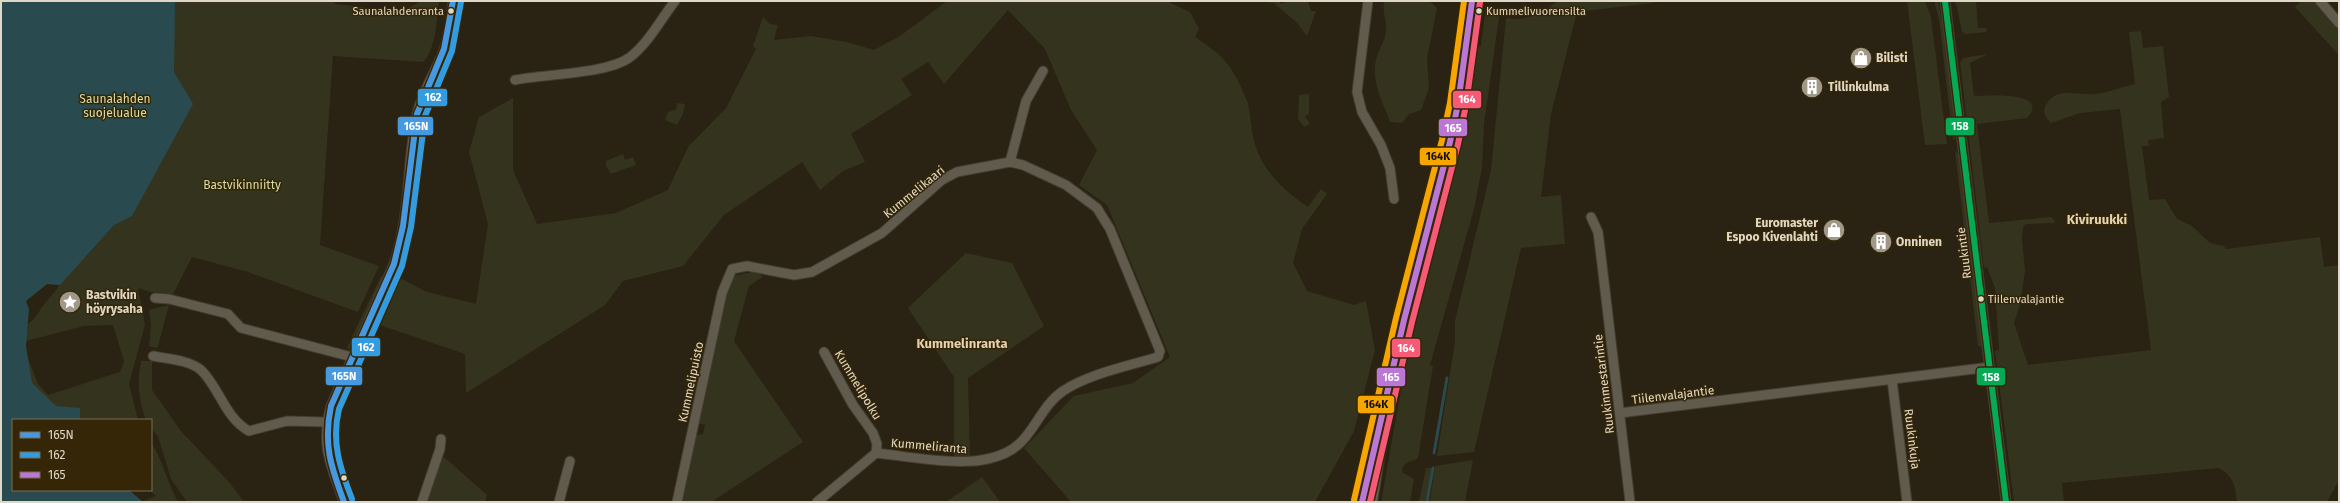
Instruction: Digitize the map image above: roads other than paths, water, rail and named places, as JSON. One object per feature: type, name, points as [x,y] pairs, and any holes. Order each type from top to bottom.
[{"type":"main road","points":[[1362,502],[1373,449],[1380,431],[1404,320],[1450,142],[1458,104],[1472,1]]},
{"type":"main road","points":[[1371,502],[1380,452],[1380,431]]},
{"type":"street","points":[[344,502],[328,455],[325,434],[326,422],[331,406],[352,357],[394,264],[402,240],[408,205],[417,113],[422,98],[443,53],[448,34],[453,1]]},
{"type":"street","points":[[515,80],[620,63],[641,46],[675,1]]},
{"type":"street","points":[[1368,1],[1357,92],[1362,112],[1381,146],[1390,168],[1394,199]]},
{"type":"street","name":"Ruukintie","points":[[1945,1],[2006,502]]},
{"type":"street","points":[[2320,1],[2339,23]]},
{"type":"street","points":[[1010,162],[1026,101],[1043,71]]},
{"type":"street","name":"Kummelikaari","points":[[732,269],[739,266],[747,266],[794,275],[805,274],[841,257],[882,233],[942,180],[957,172],[1010,162],[1023,165],[1066,185],[1097,208],[1110,229],[1160,351]]},
{"type":"street","name":"Ruukinmestarintie","points":[[1590,217],[1598,232],[1630,502]]},
{"type":"street","name":"Kummelipuisto","points":[[677,502],[722,293],[732,269]]},
{"type":"street","points":[[155,298],[169,299],[228,314],[241,328],[352,357]]},
{"type":"street","name":"Kummeliranta","points":[[817,502],[876,453],[966,463],[985,460],[1004,454],[1023,440],[1053,399],[1062,391],[1076,383],[1158,357],[1160,351]]},
{"type":"street","name":"Kummelipolku","points":[[824,352],[853,405],[873,433],[877,444],[876,453]]},
{"type":"street","points":[[153,356],[187,363],[201,370],[239,426],[249,431],[287,421],[326,422]]},
{"type":"street","name":"Tiilenvalajantie","points":[[1620,413],[1990,367]]},
{"type":"street","name":"Ruukinkuja","points":[[1892,380],[1908,502]]},
{"type":"street","points":[[422,502],[440,449],[441,439]]},
{"type":"street","points":[[559,502],[570,461]]},
{"type":"water","name":"Saunalahden suojelualue","points":[[1,1],[175,1],[174,72],[193,104],[132,216],[114,225],[60,285],[47,284],[26,301],[29,309],[26,346],[32,383],[56,406],[80,408],[80,419],[12,419],[12,491],[130,491],[143,502],[1,502]]},
{"type":"waterway","points":[[1434,453],[1447,378]]},
{"type":"waterway","points":[[1427,502],[1433,468]]},
{"type":"place","name":"Saunalahdenranta","points":[[451,11]]},
{"type":"place","name":"Kummelivuorensilta","points":[[1479,11]]},
{"type":"place","name":"Bilisti","points":[[1861,58]]},
{"type":"place","name":"Tillinkulma","points":[[1812,87]]},
{"type":"place","name":"Euromaster Espoo Kivenlahti","points":[[1834,230]]},
{"type":"place","name":"Onninen","points":[[1881,242]]},
{"type":"place","name":"Tiilenvalajantie","points":[[1981,299]]},
{"type":"place","name":"Bastvikin höyrysaha","points":[[70,302]]},
{"type":"district","name":"Kiviruukki","points":[[2097,219]]},
{"type":"district","name":"Kummelinranta","points":[[962,343]]},
{"type":"park label","name":"Bastvikinniitty","points":[[242,185]]}]
